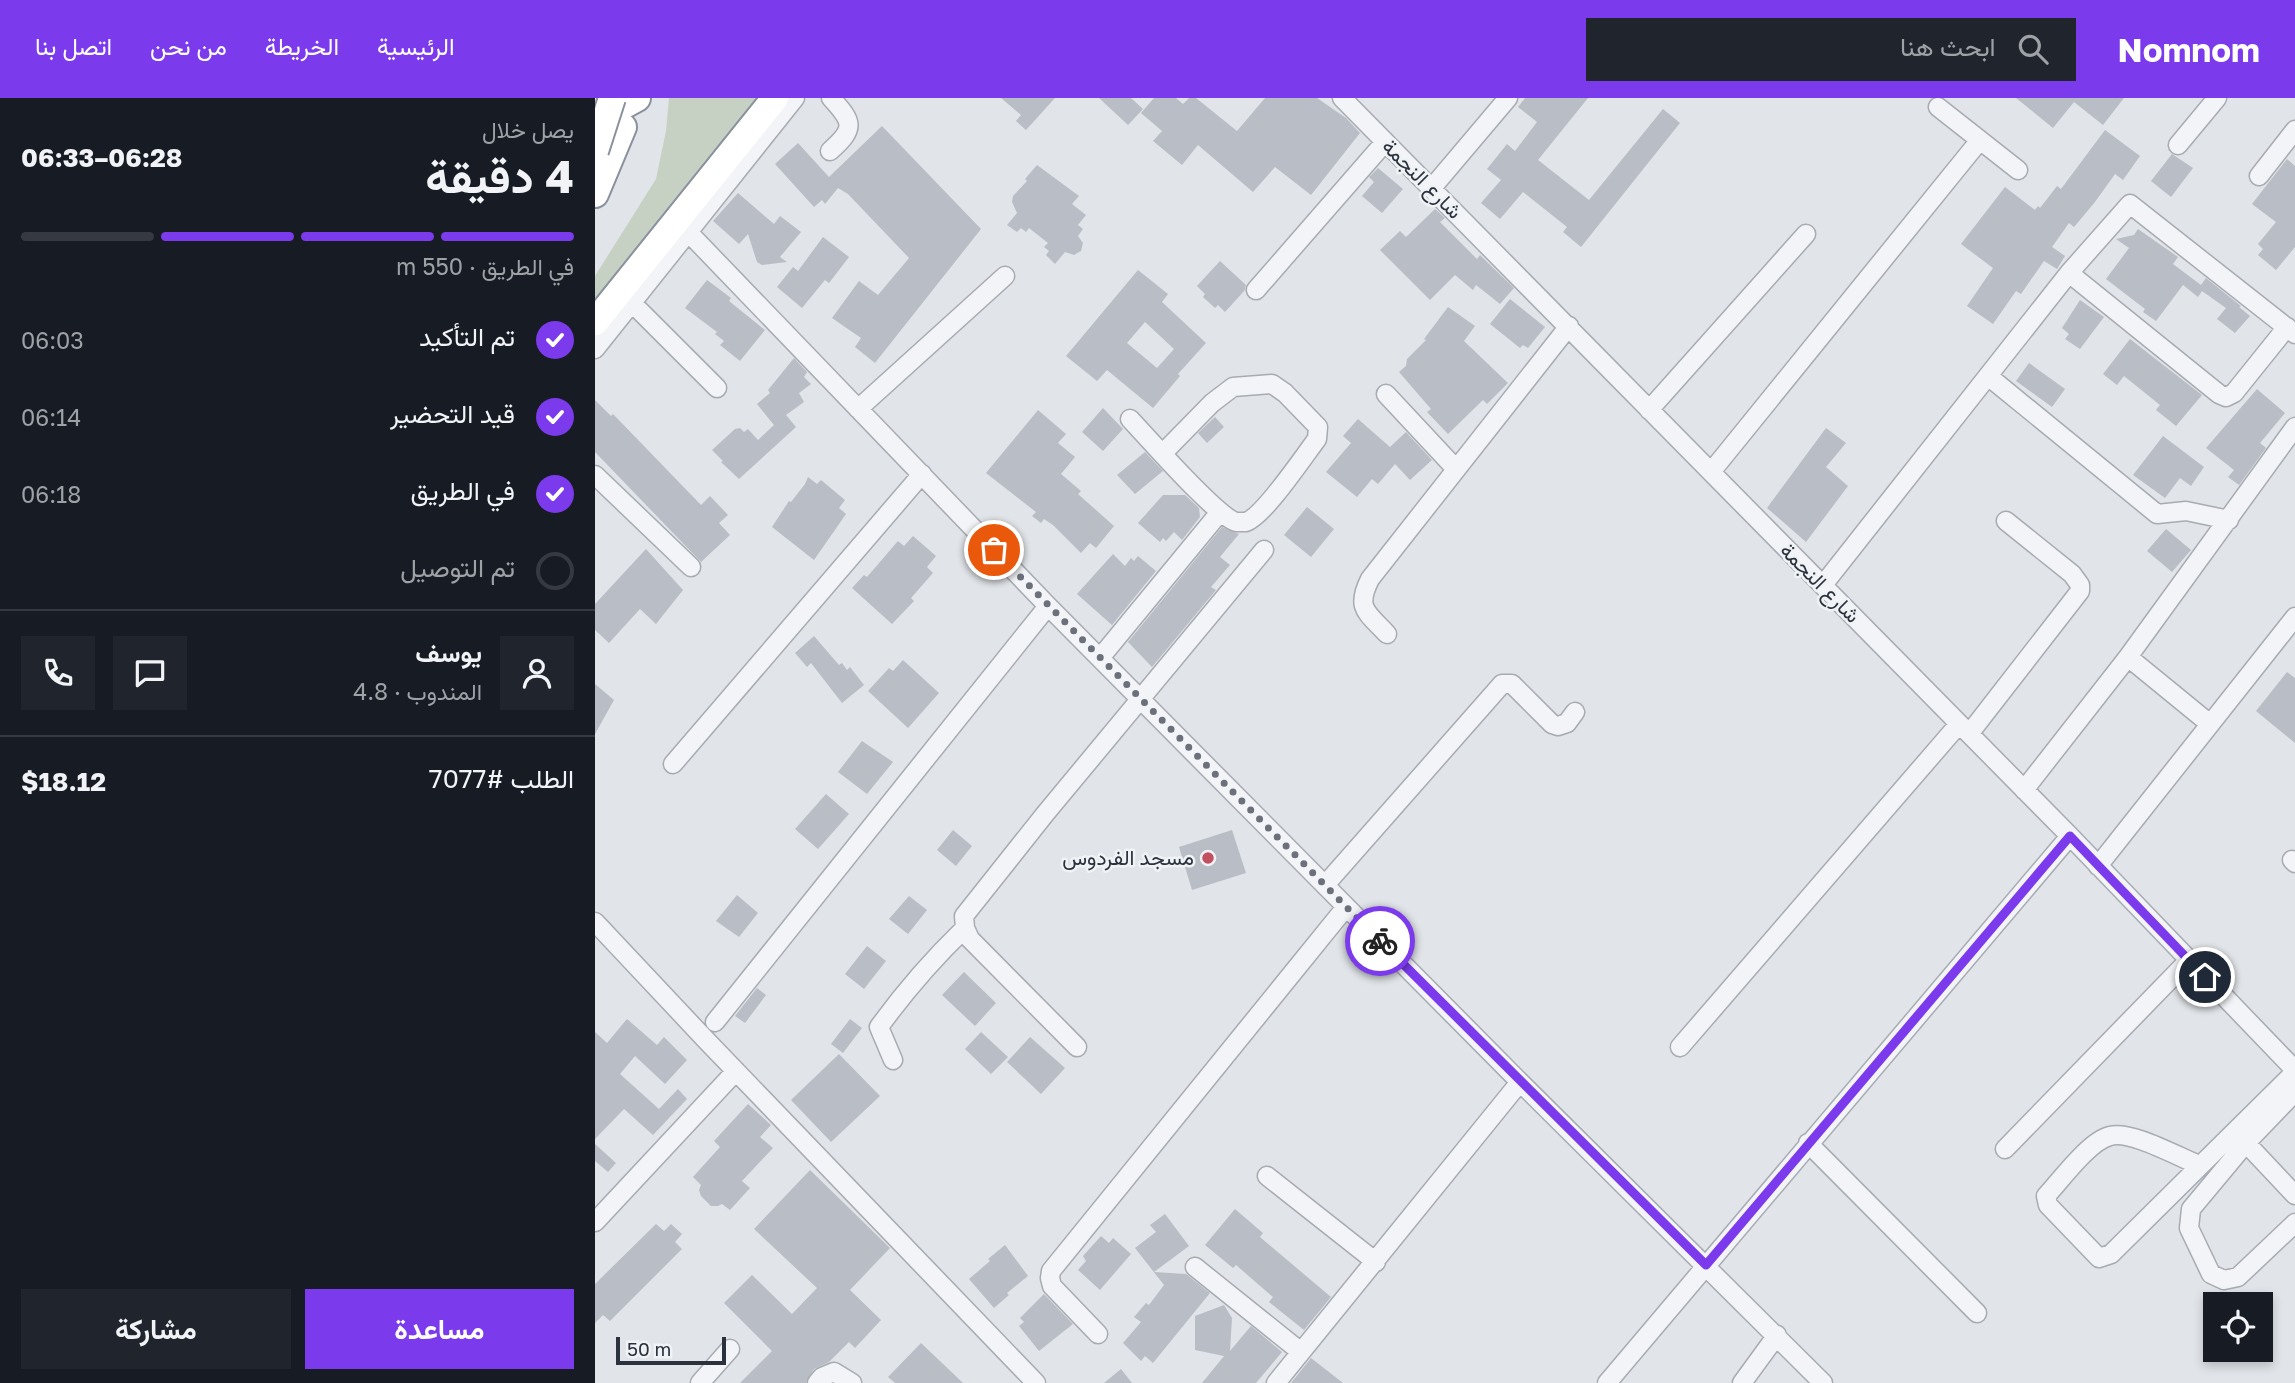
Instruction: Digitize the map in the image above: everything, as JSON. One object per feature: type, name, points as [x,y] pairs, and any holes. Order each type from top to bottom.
[{"type":"highway","points":[[595,151],[612,98]]},
{"type":"highway","points":[[595,194],[623,127],[631,98]]},
{"type":"highway","points":[[595,121],[636,98]]},
{"type":"highway","points":[[595,322],[775,98]]},
{"type":"street","points":[[595,349],[795,98]]},
{"type":"street","points":[[830,151],[849,129],[847,116],[831,98]]},
{"type":"street","name":"شارع النجمة","points":[[1342,98],[2070,836],[2295,1071]]},
{"type":"street","points":[[1431,189],[1508,98]]},
{"type":"street","points":[[2178,145],[2217,98]]},
{"type":"street","points":[[1938,107],[2018,170]]},
{"type":"street","points":[[2259,176],[2295,130]]},
{"type":"street","points":[[1711,472],[1980,140]]},
{"type":"street","points":[[1256,290],[1385,142]]},
{"type":"street","points":[[1823,585],[2069,273],[2130,204],[2291,330],[2234,393],[2226,397],[2069,273]]},
{"type":"street","points":[[689,233],[1048,606],[1823,1383]]},
{"type":"street","points":[[1649,410],[1806,234]]},
{"type":"street","points":[[858,409],[1005,276]]},
{"type":"street","points":[[632,303],[717,388]]},
{"type":"street","points":[[1387,634],[1363,606],[1361,599],[1370,579],[1569,326]]},
{"type":"street","points":[[1988,376],[2157,514],[2186,511],[2229,520]]},
{"type":"street","points":[[1130,419],[1220,512],[1236,522],[1246,522],[1260,512],[1317,439],[1318,427],[1315,421],[1272,384],[1233,387],[1212,403],[1163,453]]},
{"type":"street","points":[[1386,394],[1456,469]]},
{"type":"street","points":[[2024,790],[2128,657],[2295,427]]},
{"type":"street","points":[[673,764],[922,474]]},
{"type":"street","points":[[595,475],[691,567]]},
{"type":"street","points":[[1100,658],[1220,512]]},
{"type":"street","points":[[1680,1047],[1964,729],[2080,592],[2080,585],[2072,574],[2006,522]]},
{"type":"street","points":[[1077,1047],[970,939],[964,916],[1264,550]]},
{"type":"street","points":[[715,1022],[1048,606]]},
{"type":"street","points":[[2098,866],[2295,617]]},
{"type":"street","points":[[2128,657],[2210,724]]},
{"type":"street","points":[[1325,885],[1502,684],[1512,684],[1552,724],[1558,726],[1567,723],[1575,712]]},
{"type":"street","points":[[1607,1383],[2070,836]]},
{"type":"street","points":[[1098,1334],[1052,1286],[1049,1278],[1051,1271],[1346,907]]},
{"type":"street","points":[[595,922],[1036,1383]]},
{"type":"street","points":[[893,1060],[879,1027],[931,961],[965,928]]},
{"type":"street","points":[[2005,1149],[2189,960]]},
{"type":"street","points":[[2199,1165],[2130,1137],[2111,1135],[2096,1143],[2046,1196],[2048,1205],[2099,1258],[2111,1254],[2295,1071]]},
{"type":"street","points":[[595,1222],[736,1072]]},
{"type":"street","points":[[1276,1383],[1520,1082]]},
{"type":"street","points":[[2295,1092],[2246,1143],[2192,1209],[2189,1228],[2211,1274],[2224,1280],[2238,1277],[2295,1223]]},
{"type":"street","points":[[1808,1143],[1977,1313]]},
{"type":"street","points":[[2246,1143],[2295,1195]]},
{"type":"street","points":[[1268,1176],[1376,1262]]},
{"type":"street","points":[[1195,1267],[1301,1352]]},
{"type":"street","points":[[1742,1383],[1777,1335]]},
{"type":"street","points":[[700,1383],[730,1349]]},
{"type":"street","points":[[817,1383],[822,1377],[834,1372],[852,1383]]},
{"type":"green space","points":[[669,98],[763,98],[595,307],[595,276],[656,179],[666,131]]},
{"type":"building","points":[[1001,98],[1055,98],[1026,130],[1016,121],[1021,115]]},
{"type":"building","points":[[1099,98],[1131,98],[1143,109],[1128,125]]},
{"type":"building","points":[[1154,98],[1176,98],[1183,104],[1189,98],[1196,98],[1237,131],[1265,98],[1317,98],[1346,118],[1360,133],[1311,195],[1275,167],[1253,192],[1198,145],[1182,165],[1153,141],[1162,131],[1141,113]]},
{"type":"building","points":[[1525,98],[1588,98],[1538,160],[1589,200],[1663,109],[1680,123],[1581,247],[1563,232],[1567,227],[1523,192],[1500,219],[1481,203],[1501,180],[1487,169],[1507,144],[1515,151],[1537,122],[1518,107]]},
{"type":"building","points":[[2016,98],[2124,98],[2103,125],[2074,102],[2053,128]]},
{"type":"building","points":[[882,126],[981,229],[875,363],[855,347],[861,338],[832,318],[859,281],[878,295],[909,258],[848,194],[838,188],[825,204],[822,200],[814,207],[775,164],[798,143],[829,177]]},
{"type":"building","points":[[2105,130],[2140,156],[2123,180],[2115,174],[2074,227],[2069,223],[2052,247],[2065,256],[2057,269],[2044,261],[2021,294],[2016,291],[1993,324],[1967,306],[1993,268],[1961,244],[2005,187],[2035,210],[2038,206],[2040,208],[2057,186],[2061,189]]},
{"type":"building","points":[[2172,154],[2193,168],[2171,197],[2151,181]]},
{"type":"building","points":[[2287,159],[2295,166],[2295,247],[2276,270],[2258,255],[2263,249],[2258,244],[2276,222],[2252,204]]},
{"type":"building","points":[[1037,165],[1079,196],[1072,204],[1086,215],[1078,225],[1083,229],[1078,236],[1083,243],[1081,251],[1074,255],[1065,252],[1055,264],[1046,255],[1049,251],[1044,247],[1048,243],[1029,228],[1026,232],[1021,228],[1017,232],[1007,225],[1017,213],[1012,202],[1013,196]]},
{"type":"building","points":[[1378,168],[1403,189],[1382,213],[1362,196],[1374,182],[1369,177]]},
{"type":"building","points":[[738,193],[774,224],[780,216],[801,232],[780,257],[787,262],[762,265],[757,262],[748,234],[739,244],[713,221]]},
{"type":"building","points":[[1435,209],[1445,218],[1440,222],[1477,259],[1480,255],[1514,288],[1500,304],[1476,285],[1473,290],[1455,275],[1430,300],[1380,250],[1400,231],[1406,237]]},
{"type":"building","points":[[2138,229],[2178,257],[2173,264],[2201,285],[2206,278],[2241,306],[2239,307],[2250,316],[2235,333],[2217,319],[2226,308],[2202,291],[2198,297],[2183,285],[2156,321],[2143,312],[2145,309],[2106,279],[2129,248],[2116,239],[2134,235]]},
{"type":"building","points":[[823,237],[849,257],[829,283],[825,280],[802,308],[777,287],[793,267],[798,271]]},
{"type":"building","points":[[1220,261],[1246,285],[1245,290],[1225,312],[1218,305],[1215,308],[1203,297],[1205,294],[1197,286]]},
{"type":"building","points":[[1138,270],[1168,294],[1162,302],[1206,343],[1178,374],[1180,376],[1153,408],[1107,370],[1097,381],[1066,356]],"holes":[[[1145,322],[1174,349],[1157,368],[1127,343]]]},
{"type":"building","points":[[707,280],[765,330],[740,361],[720,345],[724,341],[715,334],[717,332],[685,308]]},
{"type":"building","points":[[1510,299],[1545,327],[1528,348],[1523,345],[1520,348],[1490,324]]},
{"type":"building","points":[[2080,300],[2104,317],[2080,349],[2065,339],[2069,334],[2062,328]]},
{"type":"building","points":[[1448,307],[1475,326],[1464,341],[1508,383],[1487,404],[1483,400],[1448,434],[1427,412],[1431,409],[1399,372],[1406,366],[1407,359],[1426,340],[1424,339]]},
{"type":"building","points":[[2130,339],[2202,395],[2176,426],[2156,410],[2160,405],[2124,376],[2117,385],[2103,374]]},
{"type":"building","points":[[794,358],[807,372],[804,377],[811,384],[799,393],[804,402],[786,415],[796,427],[739,479],[712,450],[735,429],[740,428],[744,432],[748,429],[758,440],[774,425],[757,404],[770,393],[768,390]]},
{"type":"building","points":[[2029,363],[2065,389],[2052,407],[2016,381]]},
{"type":"building","points":[[2257,389],[2285,413],[2260,443],[2266,448],[2239,485],[2228,477],[2234,470],[2206,448]]},
{"type":"building","points":[[595,400],[611,416],[613,414],[701,505],[710,496],[728,515],[719,523],[730,535],[701,562],[595,452]]},
{"type":"building","points":[[1103,408],[1123,429],[1103,451],[1082,432]]},
{"type":"building","points":[[1038,410],[1066,434],[1058,443],[1075,457],[1061,474],[1081,491],[1078,494],[1114,526],[1096,548],[1090,543],[1081,553],[1053,525],[1044,519],[1041,523],[1032,516],[1036,512],[986,473]]},
{"type":"building","points":[[1215,417],[1224,427],[1207,443],[1198,433]]},
{"type":"building","points":[[1358,419],[1390,447],[1406,432],[1432,460],[1410,480],[1395,464],[1378,484],[1372,479],[1357,497],[1326,472],[1351,443],[1343,436]]},
{"type":"building","points":[[1826,428],[1846,443],[1826,467],[1848,486],[1806,542],[1767,508]]},
{"type":"building","points":[[2163,436],[2204,467],[2191,486],[2180,478],[2165,498],[2133,475]]},
{"type":"building","points":[[1145,452],[1163,471],[1135,494],[1117,475]]},
{"type":"building","points":[[808,477],[817,484],[821,480],[845,500],[839,508],[846,514],[814,560],[772,527]]},
{"type":"building","points":[[1163,495],[1185,495],[1199,508],[1200,517],[1182,540],[1174,532],[1166,541],[1163,538],[1160,542],[1138,523]]},
{"type":"building","points":[[1307,507],[1334,529],[1311,557],[1284,535]]},
{"type":"building","points":[[1222,527],[1239,534],[1220,557],[1230,565],[1211,587],[1216,590],[1152,667],[1128,642]]},
{"type":"building","points":[[2166,529],[2191,550],[2172,572],[2147,551]]},
{"type":"building","points":[[913,536],[936,556],[927,567],[933,573],[911,598],[914,601],[892,624],[852,588],[864,575],[867,577],[898,541],[904,546]]},
{"type":"building","points":[[646,549],[683,590],[656,624],[640,609],[609,643],[595,630],[595,604]]},
{"type":"building","points":[[1113,554],[1125,566],[1131,558],[1134,561],[1138,556],[1156,571],[1112,625],[1077,594]]},
{"type":"building","points":[[814,636],[839,665],[842,663],[847,670],[850,667],[864,685],[842,703],[811,663],[807,667],[795,653]]},
{"type":"building","points":[[903,660],[939,693],[908,728],[868,691],[889,668],[893,671]]},
{"type":"building","points":[[2287,672],[2295,678],[2295,743],[2256,711]]},
{"type":"building","points":[[595,684],[614,700],[595,734]]},
{"type":"building","points":[[862,741],[893,762],[867,794],[838,772]]},
{"type":"building","points":[[826,794],[849,814],[818,849],[795,829]]},
{"type":"building","points":[[953,830],[972,846],[956,866],[937,850]]},
{"type":"building","points":[[1232,830],[1246,873],[1192,890],[1179,847]]},
{"type":"building","points":[[737,895],[758,913],[739,937],[716,921]]},
{"type":"building","points":[[909,896],[927,910],[908,934],[889,919]]},
{"type":"building","points":[[867,946],[886,961],[864,989],[845,974]]},
{"type":"building","points":[[964,972],[996,1003],[975,1026],[942,995]]},
{"type":"building","points":[[757,988],[766,995],[745,1023],[735,1016]]},
{"type":"building","points":[[627,1019],[657,1045],[664,1037],[687,1060],[665,1084],[635,1056],[620,1074],[659,1109],[678,1089],[687,1099],[653,1135],[624,1109],[595,1139],[595,1032],[607,1043]]},
{"type":"building","points":[[850,1019],[862,1028],[843,1053],[831,1044]]},
{"type":"building","points":[[981,1032],[1008,1057],[991,1074],[965,1049]]},
{"type":"building","points":[[1030,1037],[1065,1068],[1041,1094],[1007,1062]]},
{"type":"building","points":[[839,1054],[880,1096],[831,1142],[791,1100]]},
{"type":"building","points":[[748,1104],[771,1125],[760,1137],[773,1148],[742,1181],[750,1188],[730,1210],[722,1204],[711,1206],[701,1196],[701,1185],[693,1177],[720,1147],[714,1141]]},
{"type":"building","points":[[595,1144],[616,1163],[608,1172],[595,1161]]},
{"type":"building","points":[[810,1170],[890,1248],[850,1290],[881,1320],[855,1348],[849,1342],[829,1362],[814,1369],[806,1383],[740,1383],[772,1351],[724,1303],[752,1275],[792,1314],[817,1288],[754,1229]]},
{"type":"building","points":[[1235,1209],[1263,1233],[1260,1237],[1331,1297],[1304,1330],[1269,1302],[1273,1297],[1236,1265],[1233,1268],[1205,1245]]},
{"type":"building","points":[[1165,1214],[1189,1246],[1154,1272],[1186,1274],[1210,1293],[1153,1363],[1145,1356],[1141,1361],[1123,1343],[1141,1322],[1134,1317],[1146,1303],[1149,1305],[1164,1285],[1135,1248],[1156,1232],[1150,1225]]},
{"type":"building","points":[[656,1224],[664,1231],[671,1224],[682,1234],[675,1242],[682,1249],[610,1321],[603,1315],[595,1323],[595,1284]]},
{"type":"building","points":[[1101,1236],[1109,1243],[1113,1238],[1131,1254],[1100,1290],[1078,1270],[1086,1261],[1083,1256]]},
{"type":"building","points":[[1005,1245],[1028,1276],[994,1308],[969,1279]]},
{"type":"building","points":[[1044,1294],[1073,1324],[1039,1351],[1019,1326],[1024,1322],[1020,1318]]},
{"type":"building","points":[[1224,1305],[1232,1318],[1230,1351],[1251,1326],[1282,1352],[1256,1383],[1202,1383],[1224,1356],[1195,1350],[1195,1316]]},
{"type":"building","points":[[921,1343],[963,1383],[895,1383],[888,1377]]},
{"type":"building","points":[[1311,1358],[1343,1383],[1291,1383]]},
{"type":"building","points":[[1121,1369],[1132,1383],[1104,1383]]},
{"type":"way so far","points":[[994,550],[1380,941]]},
{"type":"place","name":"مسجد الفردوس","points":[[1208,858]]},
{"type":"route","points":[[1380,941],[1706,1265],[2070,836],[2205,977]]}]
